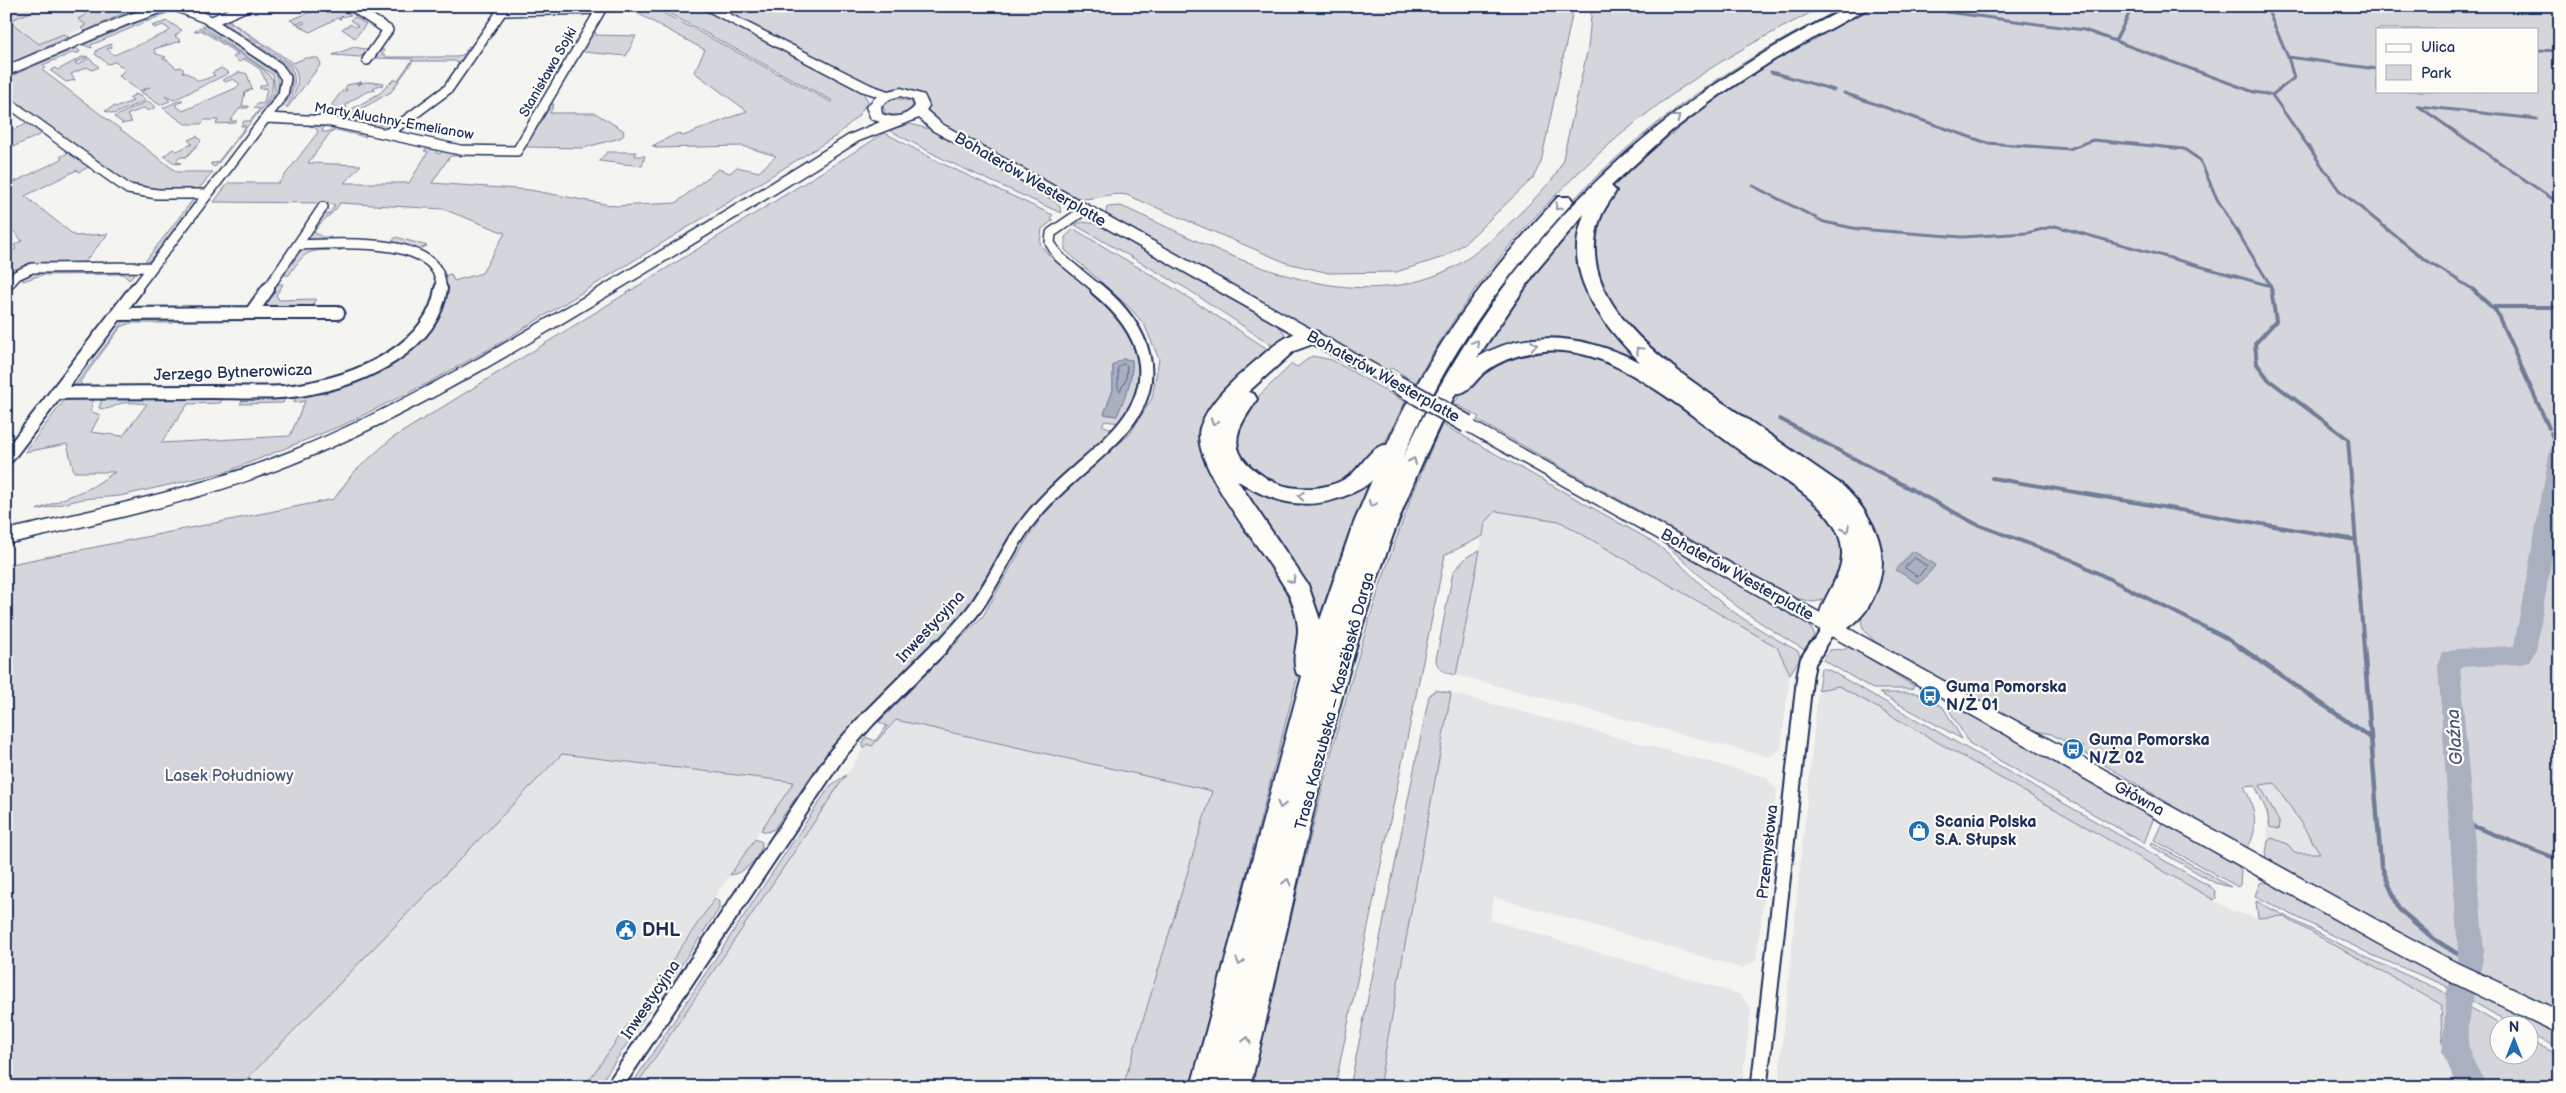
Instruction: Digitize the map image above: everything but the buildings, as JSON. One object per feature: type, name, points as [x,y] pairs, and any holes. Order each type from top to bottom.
[{"type":"highway","name":"Trasa Kaszubska – Kaszëbskô Darga","points":[[1206,1087],[1292,758],[1327,634],[1356,545],[1419,421],[1464,322],[1542,225],[1587,178],[1652,120],[1702,84],[1777,38],[1838,6]]},
{"type":"highway","name":"Trasa Kaszubska – Kaszëbskô Darga","points":[[1235,1087],[1348,638],[1377,550],[1401,486],[1419,421],[1520,278],[1564,223],[1639,149],[1708,95],[1751,66],[1790,43],[1864,6]]},
{"type":"highway","points":[[1292,758],[1310,641],[1307,614],[1300,592],[1212,458],[1210,444],[1211,427],[1229,397],[1295,341],[1311,337],[1308,348],[1255,392],[1232,417],[1228,438],[1229,450],[1241,473],[1273,492],[1299,497],[1315,497],[1349,488],[1363,479],[1377,466],[1419,421],[1476,368],[1502,353],[1527,346],[1572,345],[1593,349],[1618,359],[1667,388],[1827,502],[1839,514],[1848,530],[1854,547],[1855,564],[1851,577],[1829,617],[1830,627],[1847,619],[1859,604],[1871,576],[1873,562],[1871,540],[1857,514],[1834,491],[1650,361],[1619,329],[1608,314],[1592,282],[1585,247],[1587,230],[1592,215],[1602,196],[1639,149]]},
{"type":"main road","points":[[704,6],[866,88],[879,102],[883,119],[892,122]]},
{"type":"main road","name":"Bohaterów Westerplatte","points":[[879,102],[901,92],[915,95],[922,102],[919,111],[937,127],[1083,211],[1395,383],[1830,627]]},
{"type":"main road","points":[[854,138],[879,102]]},
{"type":"main road","points":[[6,537],[142,506],[264,468],[298,455],[426,394],[723,220],[854,138],[892,122],[906,119],[919,111]]},
{"type":"main road","name":"Bohaterów Westerplatte","points":[[906,119],[937,127]]},
{"type":"main road","points":[[6,529],[68,522]]},
{"type":"main road","name":"Główna","points":[[1830,627],[2449,970],[2560,1023]]},
{"type":"street","points":[[124,21],[153,6]]},
{"type":"street","points":[[6,71],[124,21],[167,6],[174,6],[207,20],[230,14],[247,6]]},
{"type":"street","points":[[6,459],[283,95],[286,82],[283,72],[207,20],[193,6]]},
{"type":"street","points":[[351,6],[379,22],[388,30],[367,60]]},
{"type":"street","points":[[387,134],[448,89],[497,9],[602,8]]},
{"type":"street","name":"Stanisława Sojki","points":[[517,151],[602,8]]},
{"type":"street","points":[[6,101],[128,189],[155,194],[208,194]]},
{"type":"street","points":[[6,113],[17,108]]},
{"type":"street","name":"Marty Aluchny-Emelianow","points":[[266,118],[324,121],[460,150],[517,151]]},
{"type":"street","points":[[251,313],[323,207]]},
{"type":"street","name":"Inwestycyjna","points":[[614,1087],[837,754],[863,724],[964,622],[989,587],[1016,538],[1049,495],[1120,432],[1133,414],[1143,391],[1147,369],[1145,351],[1138,333],[1125,316],[1050,247],[1048,238],[1051,233],[1083,211]]},
{"type":"street","name":"Jerzego Bytnerowicza","points":[[56,393],[284,391],[321,386],[368,370],[391,357],[425,328],[438,305],[442,293],[439,276],[428,262],[413,253],[377,245],[298,245]]},
{"type":"street","points":[[6,287],[20,272],[32,268],[152,267]]},
{"type":"street","points":[[117,314],[338,313]]},
{"type":"street","name":"Przemysłowa","points":[[1758,1087],[1805,675],[1808,661],[1830,627]]},
{"type":"shaded area","points":[[6,6],[117,6],[124,11],[18,56],[6,47]]},
{"type":"shaded area","points":[[1496,511],[1559,521],[1777,647],[1790,674],[1781,749],[1768,757],[1456,675],[1485,523]]},
{"type":"shaded area","points":[[1839,686],[2232,911],[2258,918],[2282,916],[2442,1005],[2440,1032],[2447,1059],[2462,1087],[1778,1087],[1818,690]]},
{"type":"shaded area","points":[[1451,693],[1766,777],[1777,790],[1756,961],[1742,968],[1494,897],[1490,920],[1740,994],[1751,1008],[1742,1087],[1379,1087]]},
{"type":"shaded area","points":[[896,720],[1212,791],[1123,1087],[635,1087],[867,744],[872,746]]},
{"type":"shaded area","points":[[562,754],[794,782],[584,1087],[238,1087],[395,923]]},
{"type":"shaded area","points":[[2275,783],[2320,853],[2294,853],[2268,841],[2267,812],[2255,785]]},
{"type":"green space","points":[[6,6],[33,7],[35,10],[9,21],[39,44],[63,34],[69,37],[6,65]]},
{"type":"green space","points":[[89,6],[140,6],[85,31],[81,28],[86,25],[78,19],[85,15]]},
{"type":"green space","points":[[320,6],[325,10],[337,8],[351,15],[340,17],[341,19],[337,18],[310,32],[298,25],[305,23],[303,21],[297,24],[290,20],[319,9],[317,7]]},
{"type":"green space","points":[[624,6],[650,6],[831,102],[833,101],[655,6],[697,6],[863,93],[868,101],[858,116],[836,136],[500,343],[430,382],[343,425],[226,472],[120,496],[83,499],[37,510],[92,487],[115,472],[74,472],[67,444],[25,452],[68,395],[95,396],[90,411],[100,415],[91,432],[123,436],[147,404],[122,403],[108,409],[102,409],[99,408],[103,396],[225,396],[220,403],[188,404],[161,443],[290,436],[305,401],[294,403],[296,395],[394,359],[445,294],[446,283],[443,276],[451,274],[454,281],[482,273],[505,233],[443,209],[340,203],[314,232],[322,237],[331,237],[328,243],[306,240],[323,215],[329,214],[335,205],[326,203],[214,202],[228,183],[279,183],[318,132],[316,128],[309,126],[311,124],[324,125],[322,132],[327,132],[337,127],[369,133],[365,137],[337,130],[330,133],[308,163],[361,165],[344,183],[409,183],[428,152],[424,151],[430,147],[437,149],[436,153],[440,154],[443,150],[462,154],[461,156],[450,156],[432,183],[530,190],[615,206],[676,203],[718,169],[730,173],[737,167],[759,172],[776,156],[743,146],[655,148],[656,146],[652,146],[678,133],[683,136],[747,111],[694,72],[705,50]]},
{"type":"green space","points":[[711,6],[1574,6],[1541,162],[1533,178],[1465,243],[1444,257],[1396,272],[1329,273],[1287,263],[1127,195],[1113,194],[1087,199],[1074,197],[940,124],[927,110],[928,100],[919,93],[909,90],[884,90],[867,86]]},
{"type":"green space","points":[[1592,6],[1824,6],[1747,47],[1702,74],[1659,104],[1578,173],[1506,251],[1473,293],[1443,337],[1416,382],[1391,368],[1388,371],[1106,214],[1107,207],[1121,206],[1241,260],[1284,274],[1327,284],[1370,288],[1412,283],[1454,267],[1494,238],[1521,212],[1555,176],[1562,163],[1588,48]]},
{"type":"green space","points":[[1847,6],[1855,6],[1788,41],[1726,79],[1668,120],[1614,166],[1565,215],[1519,269],[1477,329],[1439,394],[1432,390],[1478,315],[1499,285],[1567,207],[1602,171],[1677,108],[1717,80],[1758,54]]},
{"type":"green space","points":[[1879,6],[2560,6],[2560,1016],[2500,989],[2265,859],[2268,841],[2272,838],[2287,844],[2294,853],[2320,853],[2275,783],[2260,785],[2280,824],[2279,829],[2270,827],[2267,812],[2255,785],[2244,786],[2253,809],[2255,825],[2251,841],[2247,848],[2243,848],[2170,810],[2172,805],[2081,751],[2084,747],[2070,740],[2068,743],[2051,734],[2030,730],[1876,642],[1867,634],[1861,620],[1865,606],[1878,581],[1881,562],[1670,371],[1625,325],[1601,289],[1594,268],[1593,245],[1597,221],[1604,201],[1611,190],[1693,117],[1752,75],[1814,38]]},
{"type":"green space","points":[[159,13],[167,13],[91,45],[92,48],[83,45]]},
{"type":"green space","points":[[355,17],[366,24],[355,38],[342,29],[351,24],[354,27],[358,26],[350,20]]},
{"type":"green space","points":[[229,18],[231,22],[293,63],[305,58],[318,58],[321,64],[288,107],[286,107],[295,93],[297,83],[294,67],[225,19]]},
{"type":"green space","points":[[221,20],[291,67],[294,78],[293,89],[289,99],[282,108],[279,109],[289,95],[292,84],[288,68],[221,22]]},
{"type":"green space","points":[[167,21],[182,30],[175,36],[181,41],[154,49],[156,54],[166,57],[163,59],[176,68],[180,67],[184,70],[182,72],[196,80],[202,80],[215,75],[212,73],[221,68],[229,73],[174,100],[165,96],[170,101],[160,105],[141,92],[150,87],[139,91],[119,76],[125,69],[115,62],[108,64],[95,54],[97,50],[111,44],[112,47],[107,49],[114,55],[166,33],[170,30],[163,25],[155,28],[152,26]]},
{"type":"green space","points":[[202,26],[207,26],[274,72],[278,82],[277,92],[266,109],[264,109],[275,91],[273,75]]},
{"type":"green space","points":[[200,27],[262,68],[273,80],[272,91],[266,103],[215,167],[211,163],[217,163],[246,126],[241,126],[244,121],[250,121],[260,109],[254,108],[257,104],[264,103],[267,88],[260,89],[260,86],[267,84],[260,69],[244,59],[239,62],[233,57],[238,54],[201,30],[194,32]]},
{"type":"green space","points":[[593,32],[596,32],[595,35],[636,36],[626,56],[584,52],[582,50]]},
{"type":"green space","points":[[469,46],[473,46],[461,64],[454,61],[413,61],[391,92],[345,118],[377,125],[400,121],[387,129],[338,121],[338,117],[380,93],[393,80],[398,80],[413,59],[375,58],[378,50],[384,50],[382,54],[387,57],[457,57],[464,54]]},
{"type":"green space","points":[[354,47],[370,50],[360,57],[333,55]]},
{"type":"green space","points":[[76,48],[80,51],[79,53],[72,53],[43,65],[46,68],[42,70],[177,172],[213,172],[197,191],[162,191],[130,186],[22,109],[24,106],[21,108],[6,97],[6,78]]},
{"type":"green space","points":[[84,56],[88,57],[75,63],[78,65],[89,58],[99,67],[92,70],[87,67],[71,74],[75,80],[66,82],[51,71],[55,68],[58,70]]},
{"type":"green space","points":[[240,72],[247,74],[252,89],[245,92],[242,106],[249,106],[248,108],[240,108],[230,121],[237,121],[235,123],[216,124],[218,120],[205,120],[201,124],[185,124],[163,108],[183,100],[175,105],[183,111],[236,88],[240,84],[233,79],[226,82],[222,80]]},
{"type":"green space","points":[[362,82],[357,85],[366,82],[384,83],[382,86],[379,85],[373,88],[376,90],[366,92],[346,104],[347,108],[333,108],[332,104],[342,91],[346,91],[347,85]]},
{"type":"green space","points":[[136,94],[145,99],[144,101],[114,114],[105,111],[133,101],[129,98]]},
{"type":"green space","points":[[894,98],[911,101],[913,106],[900,114],[885,113],[883,104]]},
{"type":"green space","points":[[148,101],[156,107],[148,111],[144,108],[127,115],[132,122],[121,124],[123,123],[114,117]]},
{"type":"green space","points":[[549,104],[554,104],[550,113],[595,113],[623,130],[624,135],[620,138],[583,148],[527,147],[527,143]]},
{"type":"green space","points":[[31,122],[46,132],[6,150],[6,133]]},
{"type":"green space","points":[[910,124],[933,130],[1056,202],[1060,207],[1061,213],[945,160],[889,130]]},
{"type":"green space","name":"Lasek Południowy","points":[[885,133],[941,163],[1053,215],[1050,218],[1053,220],[1042,229],[1040,243],[1051,257],[1092,290],[1108,306],[1122,323],[1132,340],[1138,358],[1139,378],[1133,399],[1120,423],[1105,421],[1102,425],[1114,430],[1057,479],[1035,503],[1007,542],[965,611],[823,763],[820,763],[774,829],[767,832],[761,830],[794,782],[562,754],[239,1087],[6,1087],[6,565],[334,499],[353,473],[391,439]],"holes":[[[1123,359],[1132,360],[1130,382],[1116,416],[1104,414],[1113,390],[1113,365]]]},
{"type":"green space","points":[[197,136],[201,141],[186,157],[180,157],[176,162],[181,163],[176,164],[164,156],[173,149],[177,151],[192,144],[188,140]]},
{"type":"green space","points":[[71,151],[90,166],[79,172],[77,170],[25,196],[75,236],[108,234],[82,265],[27,265],[18,269],[6,282],[6,271],[10,266],[6,267],[6,253],[16,249],[14,245],[22,241],[6,222],[6,181],[10,184],[62,159],[60,157]]},
{"type":"green space","points":[[607,152],[636,152],[635,156],[645,156],[642,166],[599,161]]},
{"type":"green space","points":[[195,197],[196,201],[151,259],[143,264]]},
{"type":"green space","points":[[1587,210],[1582,245],[1585,276],[1596,304],[1614,330],[1636,353],[1661,374],[1826,491],[1852,520],[1860,534],[1865,550],[1865,565],[1862,581],[1854,598],[1841,615],[1837,615],[1837,613],[1857,577],[1861,557],[1857,536],[1844,514],[1801,477],[1671,384],[1631,361],[1610,352],[1589,345],[1567,341],[1544,341],[1511,345],[1479,357],[1479,354],[1539,267]]},
{"type":"green space","points":[[1082,222],[1097,224],[1281,328],[1285,334],[1285,341],[1278,348],[1273,346],[1189,290],[1075,225]]},
{"type":"green space","points":[[1074,229],[1178,291],[1274,353],[1204,427],[1297,606],[1300,667],[1191,1087],[1123,1087],[1212,791],[896,720],[872,746],[867,744],[863,749],[866,737],[875,741],[887,726],[879,722],[983,616],[1041,518],[1069,487],[1130,434],[1152,398],[1159,359],[1144,324],[1129,307],[1065,250],[1065,237]]},
{"type":"green space","points":[[396,237],[427,246],[416,251],[390,244]]},
{"type":"green space","points":[[312,247],[341,247],[342,250],[310,252],[300,259],[289,275],[283,275],[300,251]]},
{"type":"green space","points":[[137,270],[129,280],[123,274],[41,275],[23,281],[22,278],[34,273]]},
{"type":"green space","points":[[274,284],[283,284],[276,295],[279,300],[316,299],[312,306],[320,306],[318,310],[262,310],[261,305]]},
{"type":"green space","points":[[128,316],[178,316],[173,323],[130,323],[121,327],[80,382],[83,387],[117,386],[72,389]]},
{"type":"green space","points":[[1570,350],[1623,366],[1818,502],[1842,534],[1846,564],[1825,600],[1813,602],[1795,598],[1477,420],[1479,417],[1454,403],[1479,375],[1491,365],[1504,359],[1533,352]]},
{"type":"green space","points":[[1312,356],[1332,360],[1405,402],[1382,448],[1371,464],[1333,488],[1285,489],[1245,467],[1235,442],[1241,413],[1292,364],[1297,367]]},
{"type":"green space","points":[[1281,358],[1285,361],[1245,395],[1227,420],[1222,440],[1225,457],[1234,472],[1248,484],[1266,493],[1304,502],[1335,498],[1371,480],[1343,549],[1316,627],[1308,595],[1235,487],[1217,452],[1217,423],[1229,404]]},
{"type":"green space","points":[[287,394],[283,403],[240,404],[245,396]]},
{"type":"green space","points":[[1442,424],[1650,540],[1668,553],[1726,606],[1756,627],[1798,651],[1800,658],[1790,674],[1777,647],[1559,521],[1496,511],[1485,523],[1483,536],[1445,555],[1335,1087],[1251,1087],[1311,835],[1355,668],[1380,585],[1409,504]]},
{"type":"green space","points":[[1656,538],[1809,624],[1814,634],[1808,652],[1732,603]]},
{"type":"green space","points":[[1480,550],[1456,675],[1443,671],[1436,660],[1453,572],[1468,556]]},
{"type":"green space","points":[[1849,646],[1914,686],[1912,689],[1873,689],[1823,660],[1830,650],[1846,649]]},
{"type":"green space","points":[[1821,668],[1829,670],[2211,887],[2215,891],[2216,898],[2214,900],[1839,686],[1818,690]]},
{"type":"green space","points":[[1435,690],[1451,693],[1379,1087],[1350,1087],[1429,696]]},
{"type":"green space","points":[[1879,693],[1916,693],[1943,707],[1962,739]]},
{"type":"green space","points":[[1950,705],[1984,718],[2155,815],[2144,843],[1969,743],[1948,708]]},
{"type":"green space","points":[[846,775],[635,1087],[630,1087],[830,786]]},
{"type":"green space","points":[[2164,819],[2234,860],[2241,871],[2240,885],[2238,887],[2154,840]]},
{"type":"green space","points":[[755,839],[762,842],[759,854],[746,868],[730,875]]},
{"type":"green space","points":[[2152,842],[2231,887],[2215,883],[2151,846]]},
{"type":"green space","points":[[2269,881],[2533,1016],[2497,1016],[2444,985],[2372,955],[2255,896],[2260,883]]},
{"type":"green space","points":[[715,898],[719,902],[719,909],[665,989],[658,981]]},
{"type":"green space","points":[[2256,901],[2363,956],[2438,989],[2488,1018],[2488,1066],[2538,1066],[2538,1045],[2560,1055],[2560,1087],[2462,1087],[2444,1048],[2441,1029],[2442,1005],[2282,916],[2258,918]]},
{"type":"green space","points":[[646,999],[652,1006],[598,1087],[584,1087]]},
{"type":"green space","points":[[2538,1019],[2560,1030],[2560,1048],[2538,1038]]},
{"type":"water","points":[[1123,359],[1132,360],[1128,389],[1117,416],[1104,414],[1113,390],[1113,365]]},
{"type":"water","points":[[1913,551],[1936,565],[1919,584],[1896,570]]},
{"type":"waterway","points":[[1924,6],[1922,9],[1931,11]]},
{"type":"waterway","points":[[2115,41],[2133,6]]},
{"type":"waterway","points":[[2266,6],[2288,57]]},
{"type":"waterway","points":[[1946,12],[2084,30],[2115,41]]},
{"type":"waterway","points":[[2115,41],[2254,92],[2272,95]]},
{"type":"waterway","points":[[2538,50],[2560,51]]},
{"type":"waterway","points":[[2272,95],[2294,78],[2288,57]]},
{"type":"waterway","points":[[2288,57],[2376,69]]},
{"type":"waterway","points":[[1771,72],[1834,90]]},
{"type":"waterway","points":[[1844,93],[1987,143],[2069,149],[2093,140],[2184,149],[2200,160],[2217,199],[2271,286]]},
{"type":"waterway","points":[[2272,95],[2339,190],[2424,259],[2474,290]]},
{"type":"waterway","points":[[2537,119],[2418,106],[2560,204]]},
{"type":"waterway","points":[[1753,186],[1824,222],[1858,229],[1962,237],[2027,233],[2055,226],[2271,286]]},
{"type":"waterway","points":[[2271,286],[2272,290]]},
{"type":"waterway","points":[[2271,289],[2276,321],[2255,344],[2257,364],[2269,380],[2348,439],[2356,540]]},
{"type":"waterway","points":[[2472,289],[2496,311],[2549,428]]},
{"type":"waterway","points":[[2492,307],[2560,307]]},
{"type":"waterway","points":[[1780,419],[1976,524],[2072,560],[2226,638],[2241,649]]},
{"type":"waterway","points":[[2551,433],[2558,450]]},
{"type":"waterway","name":"Glaźna","points":[[2473,1087],[2456,1052],[2456,1026],[2460,990],[2469,970],[2471,951],[2449,666],[2451,660],[2457,658],[2521,655],[2525,650],[2560,450]]},
{"type":"waterway","points":[[1992,478],[2356,540]]},
{"type":"waterway","points":[[2356,540],[2364,649]]},
{"type":"waterway","points":[[2240,647],[2371,738]]},
{"type":"waterway","points":[[2364,647],[2381,865],[2399,909],[2434,939],[2470,962]]},
{"type":"waterway","points":[[2460,821],[2560,860]]},
{"type":"place","name":"Guma Pomorska N/Ż 01","points":[[1930,696]]},
{"type":"place","name":"Guma Pomorska N/Ż 02","points":[[2073,749]]},
{"type":"place","name":"Scania Polska S.A. Słupsk","points":[[1919,831]]},
{"type":"place","name":"DHL","points":[[626,930]]}]
